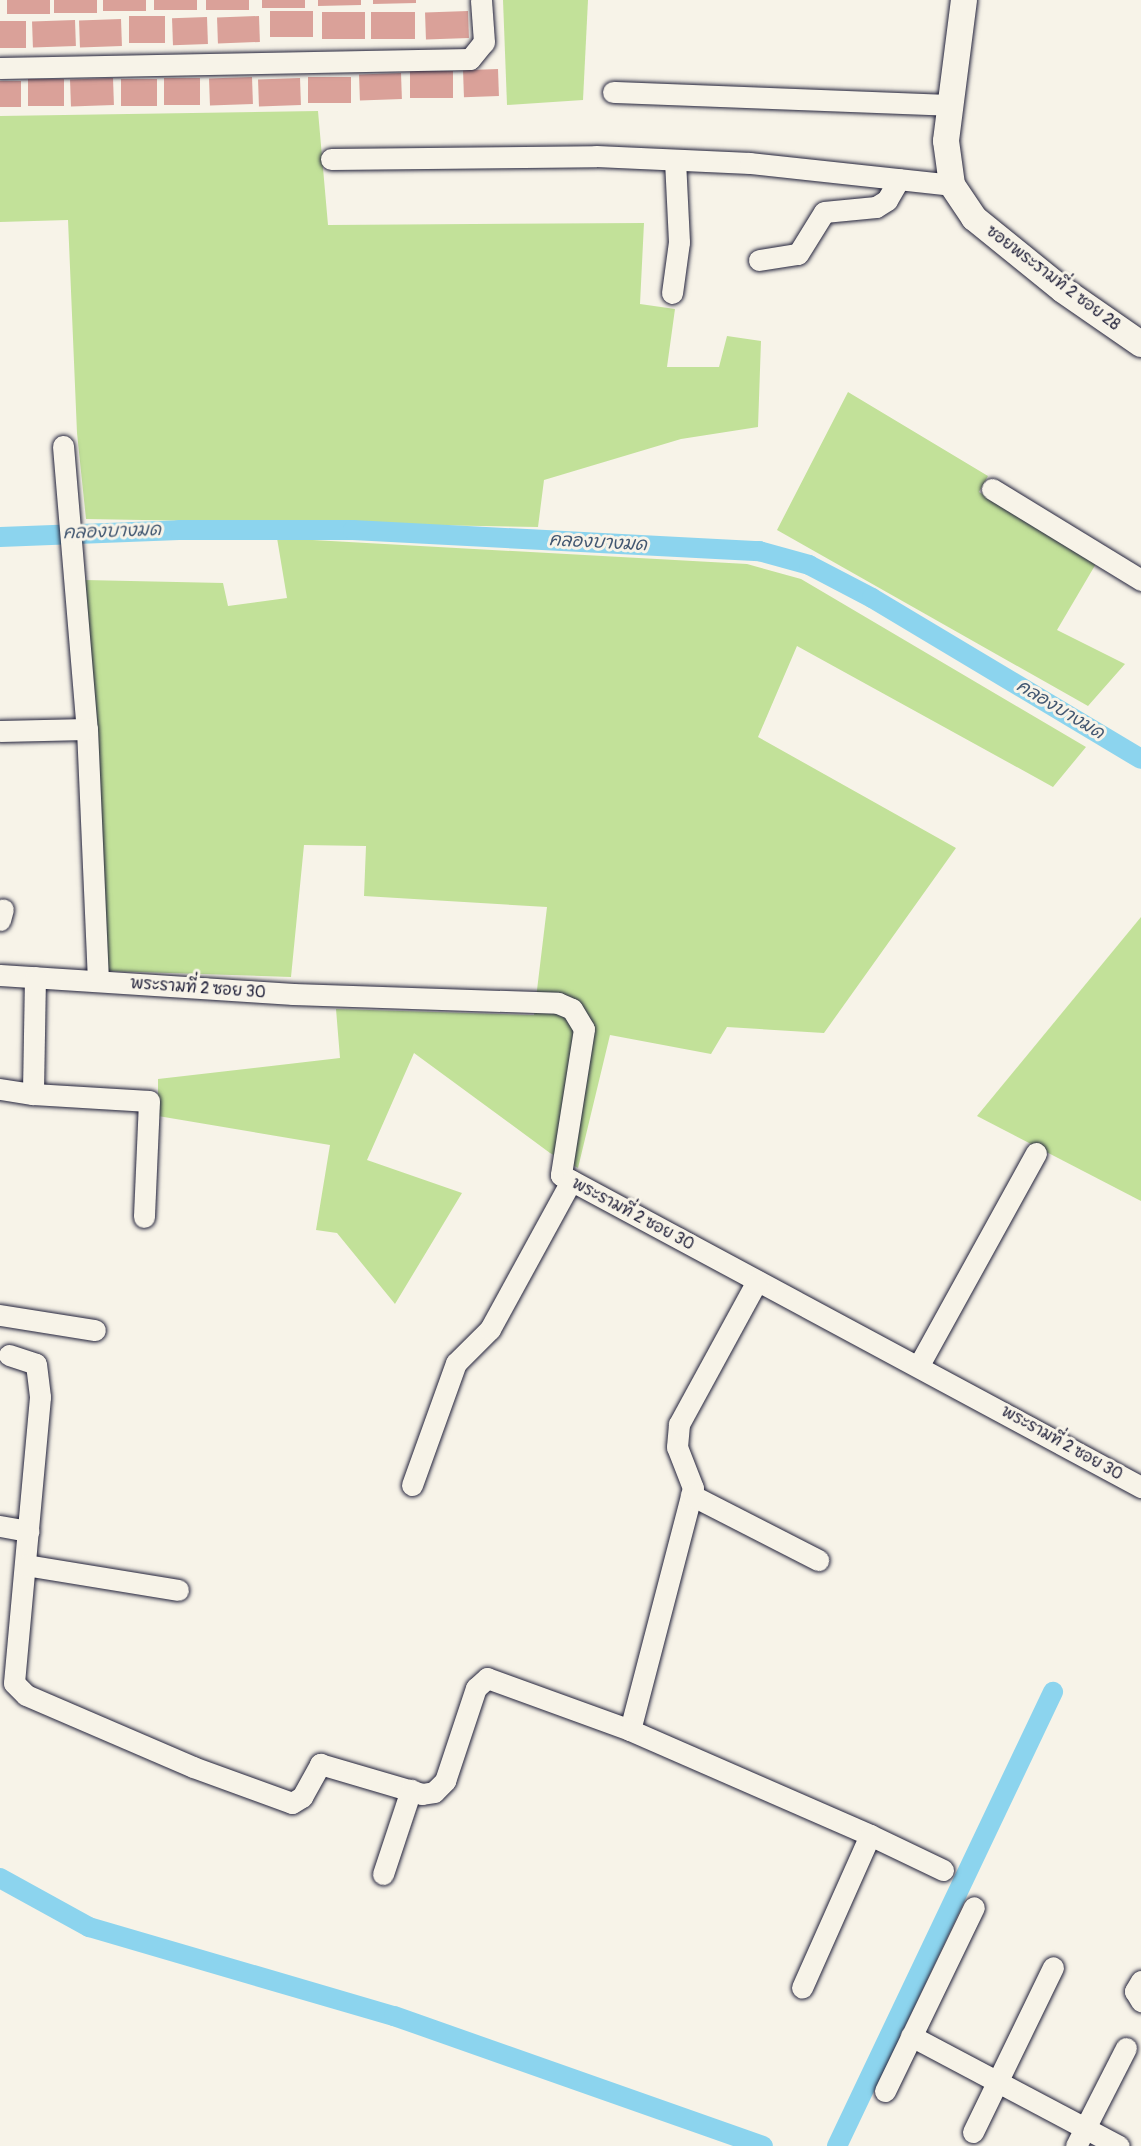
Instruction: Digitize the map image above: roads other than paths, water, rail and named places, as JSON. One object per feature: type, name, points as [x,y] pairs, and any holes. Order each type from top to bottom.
[{"type":"street","points":[[0,68],[470,59],[484,42],[481,0]]},
{"type":"street","name":"ซอยพระรามที่ 2 ซอย 28","points":[[964,0],[946,141],[952,185],[974,218],[1063,290],[1141,344]]},
{"type":"street","points":[[613,92],[951,105]]},
{"type":"street","points":[[331,159],[675,160],[952,185]]},
{"type":"street","points":[[672,293],[679,242],[675,160]]},
{"type":"street","points":[[759,260],[798,254],[824,212],[876,207],[887,200],[899,179]]},
{"type":"street","points":[[63,446],[69,552],[87,729],[98,981]]},
{"type":"street","points":[[992,489],[1141,580]]},
{"type":"street","points":[[0,731],[87,729]]},
{"type":"street","name":"พระรามที่ 2 ซอย 30","points":[[0,975],[558,1003],[572,1009],[584,1029],[561,1175],[919,1365],[1141,1487]]},
{"type":"street","points":[[33,1094],[35,977]]},
{"type":"street","points":[[0,1089],[33,1094],[149,1101],[144,1217]]},
{"type":"street","points":[[919,1365],[1036,1153]]},
{"type":"street","points":[[412,1485],[456,1363],[490,1329],[571,1180]]},
{"type":"street","points":[[630,1730],[691,1495],[691,1476],[676,1437],[679,1424],[757,1281]]},
{"type":"street","points":[[0,1315],[95,1330]]},
{"type":"street","points":[[9,1356],[33,1360],[39,1370],[26,1565],[12,1670],[14,1683],[26,1695],[193,1767],[292,1803],[302,1797],[320,1764],[411,1790],[434,1792],[445,1781],[476,1688],[487,1678],[630,1730],[870,1835],[943,1870]]},
{"type":"street","points":[[691,1495],[818,1560]]},
{"type":"street","points":[[0,1527],[29,1531]]},
{"type":"street","points":[[26,1565],[178,1590]]},
{"type":"street","points":[[383,1874],[411,1790]]},
{"type":"street","points":[[802,1988],[870,1835]]},
{"type":"street","points":[[885,2091],[974,1907]]},
{"type":"street","points":[[973,2132],[995,2081],[1053,1967]]},
{"type":"street","points":[[1141,1981],[1135,1991],[1141,2001]]},
{"type":"street","points":[[911,2036],[995,2081],[1081,2137],[1119,2146]]},
{"type":"street","points":[[1081,2137],[1126,2048]]},
{"type":"waterway","name":"คลองบางมด","points":[[0,537],[179,530],[353,530],[759,551],[809,565],[872,598],[1141,759]]},
{"type":"waterway","points":[[837,2146],[1053,1692]]},
{"type":"waterway","points":[[0,1878],[89,1927],[394,2016],[763,2146]]}]
